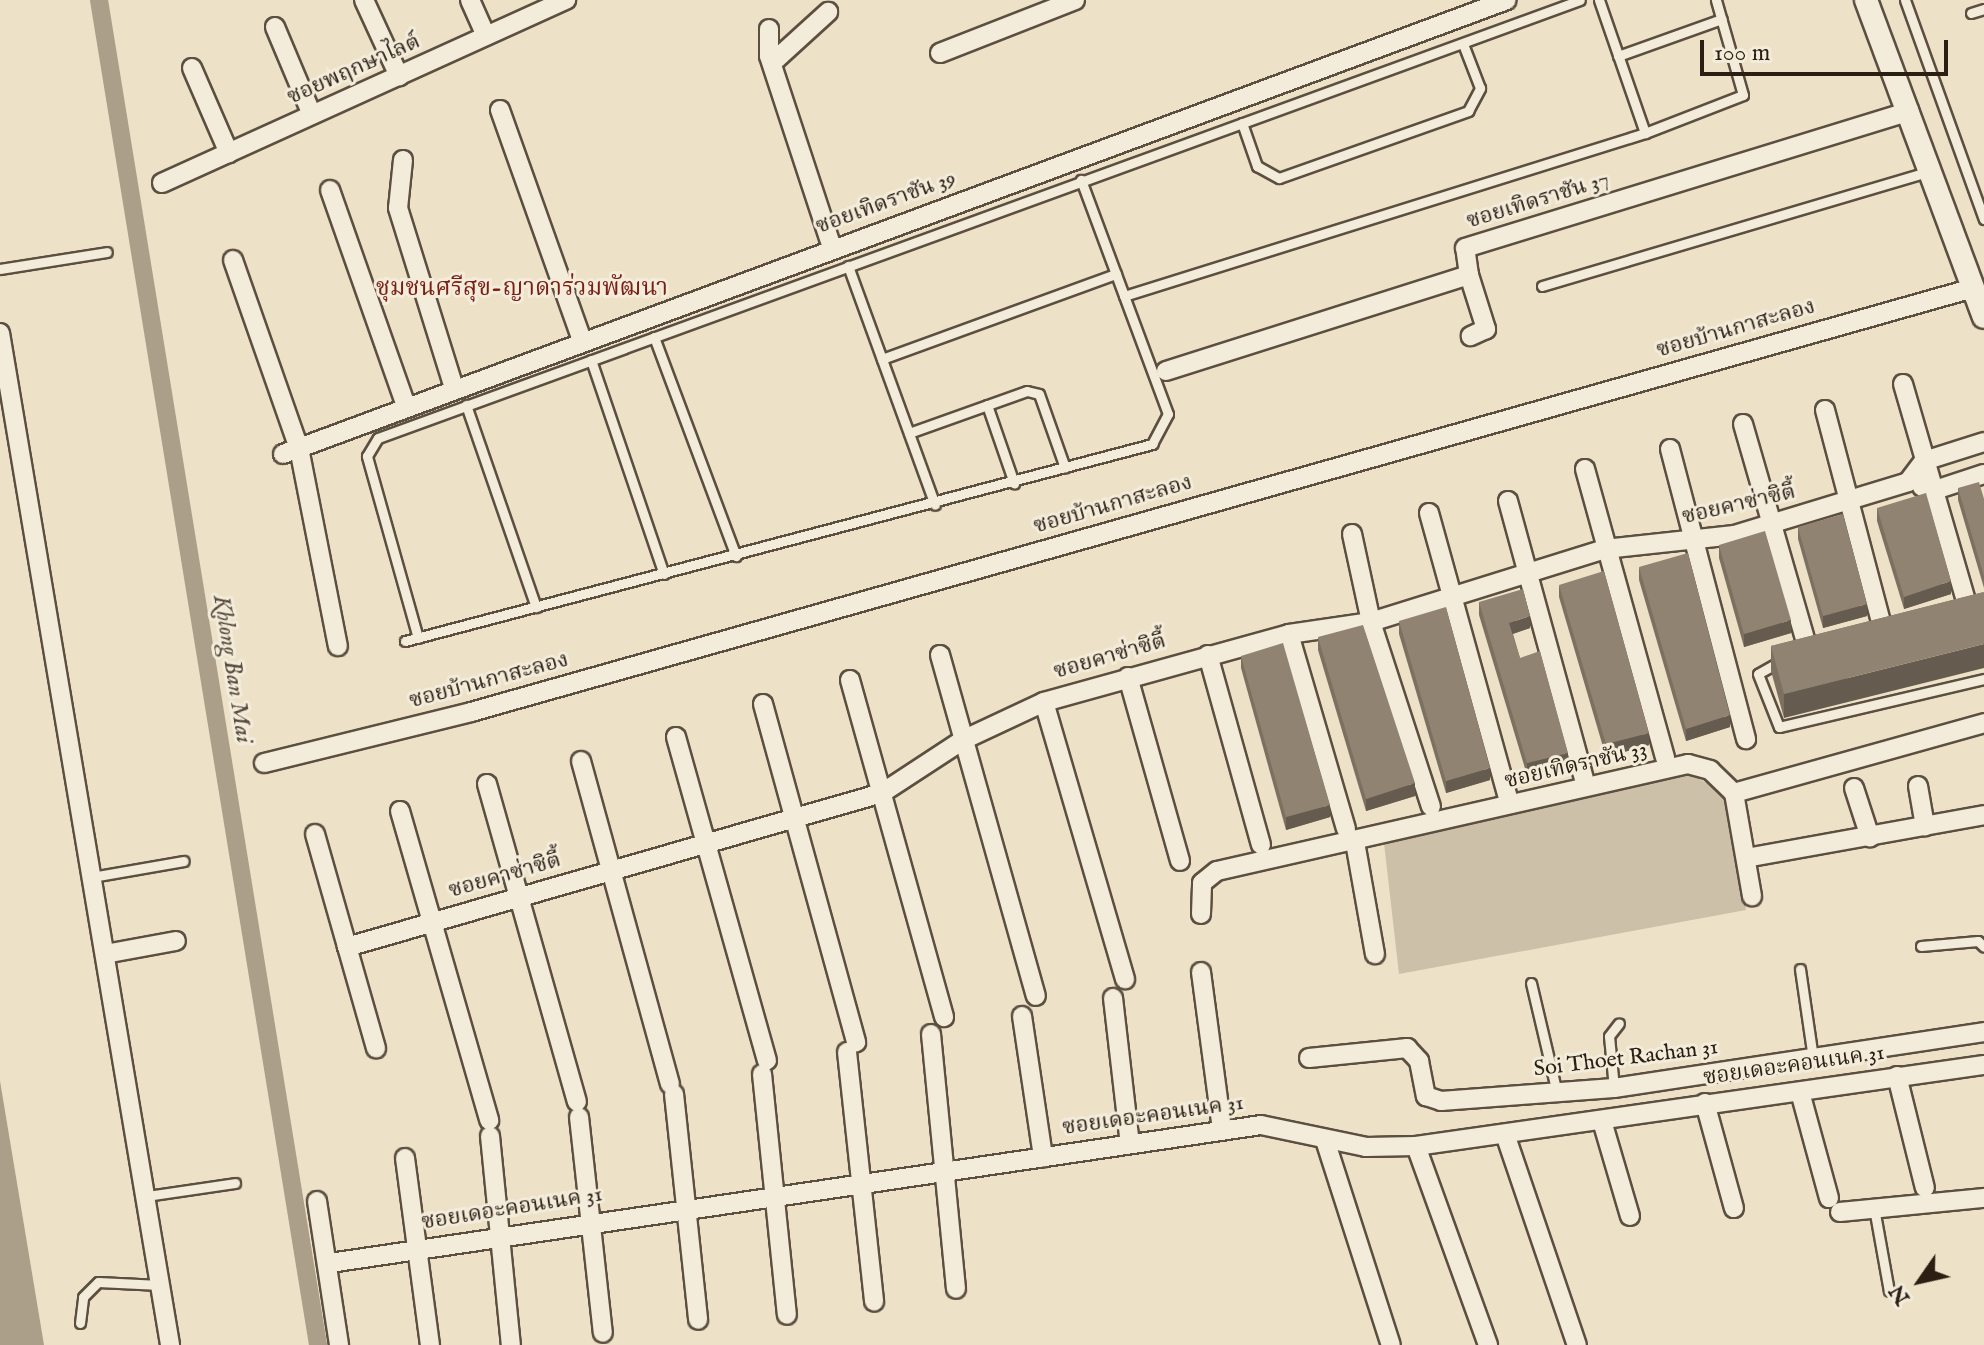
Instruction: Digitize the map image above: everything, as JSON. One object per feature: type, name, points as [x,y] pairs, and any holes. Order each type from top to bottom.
[{"type":"street","points":[[364,0],[399,76]]},
{"type":"street","points":[[470,0],[486,36]]},
{"type":"street","name":"ซอยพฤกษาไลต์","points":[[162,183],[566,0]]},
{"type":"street","points":[[940,53],[1075,0]]},
{"type":"street","name":"ซอยเทิดราชัน 39","points":[[291,451],[582,340],[1507,0]]},
{"type":"street","points":[[1866,0],[1984,317]]},
{"type":"street","points":[[772,63],[828,12]]},
{"type":"street","points":[[275,27],[312,115]]},
{"type":"street","points":[[769,29],[772,63],[832,248]]},
{"type":"street","points":[[192,68],[229,153]]},
{"type":"street","points":[[500,110],[582,340]]},
{"type":"street","name":"ซอยเทิดราชัน 37","points":[[1469,275],[1465,248],[1909,111]]},
{"type":"street","points":[[403,160],[398,208],[454,388]]},
{"type":"street","points":[[330,190],[406,406]]},
{"type":"street","points":[[233,260],[291,451],[338,646]]},
{"type":"street","points":[[1166,371],[1469,275],[1486,329],[1471,336]]},
{"type":"street","name":"ซอยบ้านกาสะลอง","points":[[264,763],[471,712],[1973,288]]},
{"type":"street","points":[[0,333],[7,416],[92,877],[170,1345]]},
{"type":"street","points":[[1903,384],[1968,612]]},
{"type":"street","points":[[1825,410],[1883,631]]},
{"type":"street","points":[[1743,424],[1769,524],[1810,649]]},
{"type":"street","points":[[1984,442],[1924,461],[1908,482],[1932,491],[1984,474]]},
{"type":"street","points":[[1670,449],[1692,543],[1746,739]]},
{"type":"street","points":[[1585,469],[1665,758]]},
{"type":"street","name":"ซอยคาซ่าซิตี้","points":[[347,947],[882,793],[963,740],[1044,702],[1289,634],[1371,622],[1605,549],[1692,543],[1848,502],[1908,482]]},
{"type":"street","points":[[1508,501],[1584,778]]},
{"type":"street","points":[[1429,513],[1507,795]]},
{"type":"street","points":[[1352,534],[1371,622],[1431,807]]},
{"type":"street","points":[[1289,634],[1350,836],[1375,954]]},
{"type":"street","points":[[940,655],[1036,996]]},
{"type":"street","points":[[1208,655],[1261,845]]},
{"type":"street","points":[[1128,677],[1180,861]]},
{"type":"street","points":[[850,680],[944,1017]]},
{"type":"street","points":[[1044,702],[1125,979]]},
{"type":"street","points":[[763,704],[852,1047],[856,1181],[874,1302]]},
{"type":"street","points":[[1752,896],[1734,793],[1984,723]]},
{"type":"street","points":[[676,737],[764,1067],[771,1193],[787,1315]]},
{"type":"street","points":[[581,761],[672,1089],[698,1320]]},
{"type":"street","name":"ซอยเทิดราชัน 33","points":[[1201,914],[1202,883],[1217,871],[1350,836],[1688,764],[1710,770],[1734,793]]},
{"type":"street","points":[[487,784],[578,1109],[603,1333]]},
{"type":"street","points":[[1918,786],[1925,826]]},
{"type":"street","points":[[1854,788],[1870,837]]},
{"type":"street","points":[[400,811],[489,1128],[511,1345]]},
{"type":"street","points":[[1746,858],[1984,815]]},
{"type":"street","points":[[315,834],[376,1048]]},
{"type":"street","points":[[105,954],[176,941]]},
{"type":"street","points":[[1201,972],[1222,1130]]},
{"type":"street","points":[[1113,998],[1130,1144]]},
{"type":"street","points":[[1022,1016],[1043,1157]]},
{"type":"street","name":"Soi Thoet Rachan 31","points":[[1309,1058],[1407,1048],[1432,1100],[1614,1088],[1984,1032]]},
{"type":"street","points":[[931,1034],[956,1289]]},
{"type":"street","name":"ซอยเดอะคอนเนค 31","points":[[330,1263],[771,1193],[1261,1125],[1325,1140],[1416,1146],[1984,1065]]},
{"type":"street","points":[[1897,1076],[1925,1188]]},
{"type":"street","points":[[1800,1092],[1834,1205],[1874,1208],[1984,1198]]},
{"type":"street","points":[[1705,1103],[1734,1208]]},
{"type":"street","points":[[1602,1121],[1630,1216]]},
{"type":"street","points":[[1505,1134],[1577,1345]]},
{"type":"street","points":[[1325,1140],[1391,1345]]},
{"type":"street","points":[[1416,1146],[1488,1345]]},
{"type":"street","points":[[405,1158],[414,1248],[430,1345]]},
{"type":"street","points":[[317,1201],[330,1263],[339,1345]]},
{"type":"lane","points":[[418,638],[369,444],[466,405],[1580,0]]},
{"type":"lane","points":[[1599,0],[1645,133]]},
{"type":"lane","points":[[1124,296],[1645,133],[1745,93],[1716,0]]},
{"type":"lane","points":[[1905,0],[1984,219]]},
{"type":"lane","points":[[1971,13],[1984,9]]},
{"type":"lane","points":[[1618,56],[1722,19]]},
{"type":"lane","points":[[1242,123],[1257,166],[1279,178],[1453,116],[1478,102],[1463,44]]},
{"type":"lane","points":[[1542,286],[1931,171]]},
{"type":"lane","points":[[405,641],[935,505],[1152,444],[1168,414],[1081,180]]},
{"type":"lane","points":[[0,269],[107,252]]},
{"type":"lane","points":[[848,266],[935,505]]},
{"type":"lane","points":[[882,359],[1116,274]]},
{"type":"lane","points":[[654,337],[736,556]]},
{"type":"lane","points":[[591,360],[664,574]]},
{"type":"lane","points":[[909,433],[987,405],[1039,394],[1065,468]]},
{"type":"lane","points":[[466,405],[536,607]]},
{"type":"lane","points":[[987,405],[1014,483]]},
{"type":"lane","points":[[1810,649],[1761,669],[1779,727],[1984,679]]},
{"type":"lane","points":[[92,877],[184,861]]},
{"type":"lane","points":[[1921,946],[1978,941],[1984,947]]},
{"type":"lane","points":[[1800,969],[1813,1058]]},
{"type":"lane","points":[[1531,983],[1557,1093]]},
{"type":"lane","points":[[1614,1088],[1609,1036],[1619,1023]]},
{"type":"lane","points":[[147,1196],[235,1183]]},
{"type":"lane","points":[[1874,1208],[1889,1291]]},
{"type":"lane","points":[[80,1323],[83,1297],[98,1282],[160,1285]]},
{"type":"shaded area","points":[[1687,772],[1724,793],[1746,910],[1399,974],[1384,843]]},
{"type":"shaded area","points":[[0,1081],[44,1345],[0,1345]]},
{"type":"building","points":[[1979,482],[1984,499],[1984,576],[1958,488]]},
{"type":"building","points":[[1926,493],[1951,581],[1904,597],[1877,508]]},
{"type":"building","points":[[1843,514],[1867,604],[1823,616],[1798,527]]},
{"type":"building","points":[[1765,531],[1791,620],[1744,634],[1719,545]]},
{"type":"building","points":[[1688,553],[1730,715],[1686,729],[1639,567]]},
{"type":"building","points":[[1604,571],[1649,733],[1606,744],[1559,585]]},
{"type":"building","points":[[1523,589],[1530,616],[1509,623],[1520,658],[1540,651],[1568,753],[1527,763],[1479,602]]},
{"type":"building","points":[[1984,592],[1984,644],[1784,694],[1771,646]]},
{"type":"building","points":[[1446,607],[1490,768],[1446,781],[1399,621]]},
{"type":"building","points":[[1363,625],[1415,783],[1366,799],[1318,637]]},
{"type":"building","points":[[1283,643],[1330,805],[1286,817],[1241,656]]},
{"type":"waterway","name":"Khlong Ban Mai","points":[[99,0],[318,1345]]},
{"type":"district","name":"ชุมชนศรีสุข-ญาดาร่วมพัฒนา","points":[[522,289]]}]
